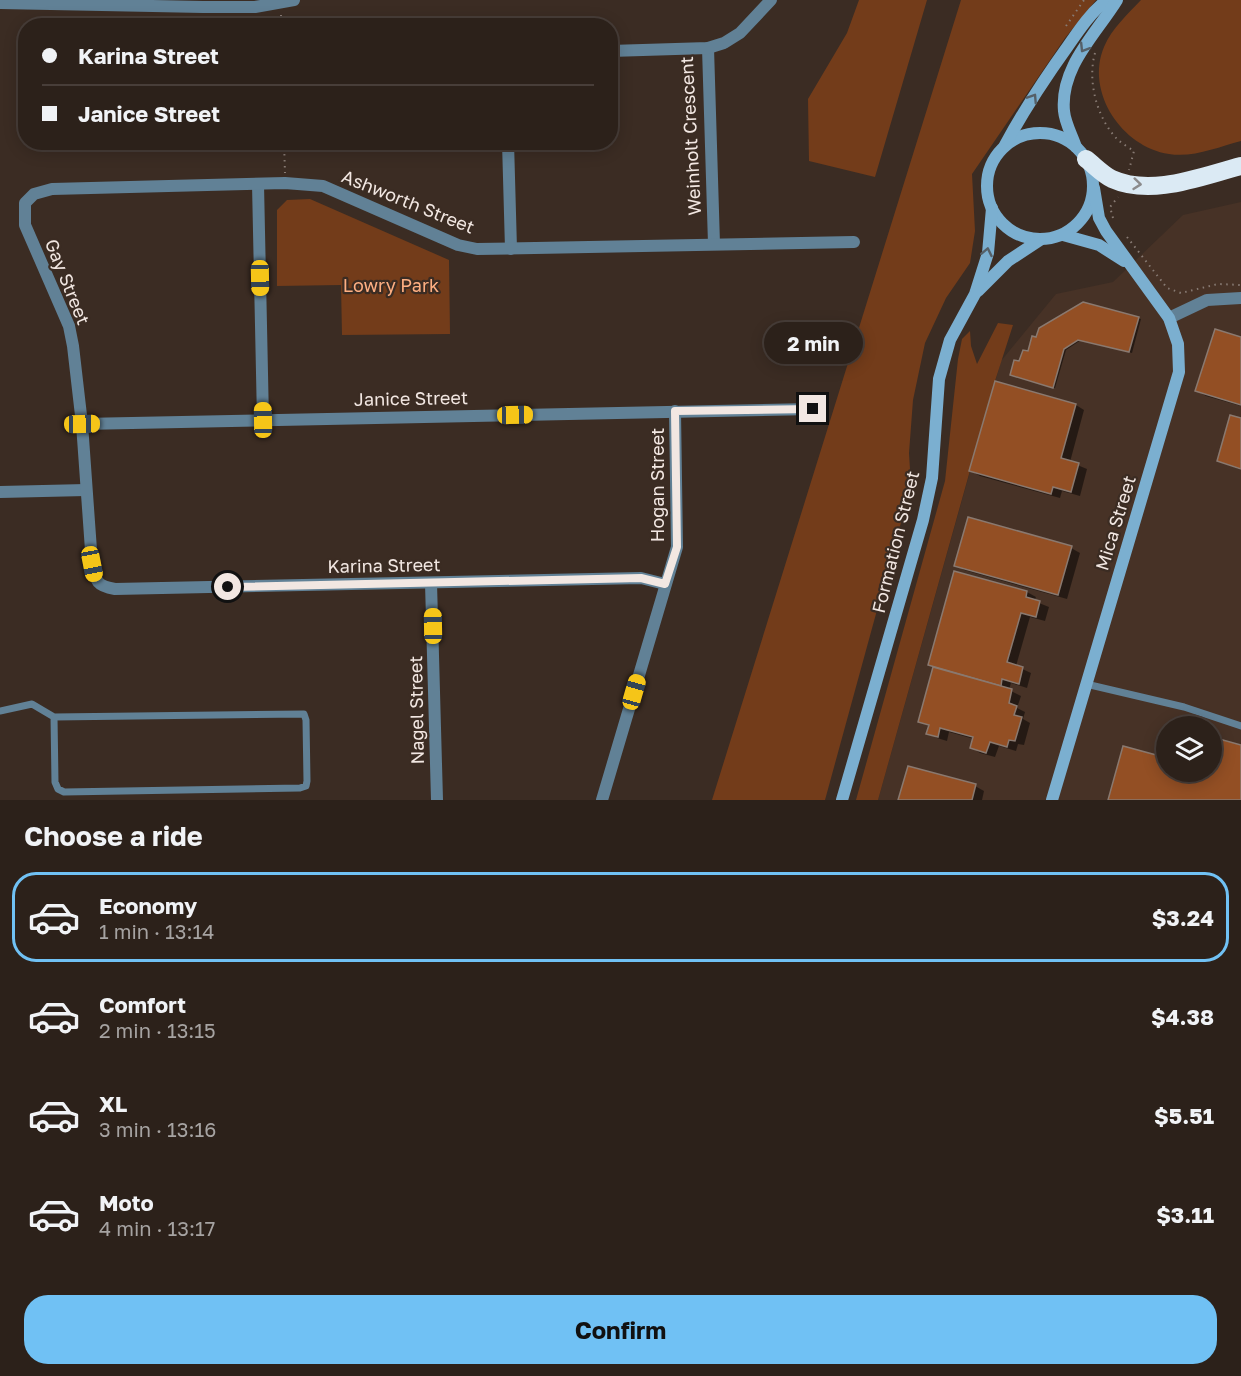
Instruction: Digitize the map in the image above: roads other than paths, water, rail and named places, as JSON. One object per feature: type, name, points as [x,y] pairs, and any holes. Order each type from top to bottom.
[{"type":"highway","points":[[1081,153],[1106,175],[1125,183],[1161,185],[1241,166]]},
{"type":"main road","points":[[1107,0],[1099,5],[1054,65],[1024,111],[1004,148],[993,161],[988,176],[987,192],[992,208],[1000,221],[1011,231],[1025,237],[1040,240],[1063,235],[1085,216],[1091,202],[1094,188],[1092,173],[1064,111],[1066,90],[1082,48],[1118,0]]},
{"type":"main road","points":[[1004,148],[1016,139],[1047,134],[1062,138],[1081,153]]},
{"type":"main road","name":"Mica Street","points":[[1052,800],[1179,372],[1178,344],[1169,318],[1099,218],[1094,188]]},
{"type":"main road","name":"Formation Street","points":[[842,800],[923,520],[932,478],[939,379],[950,340],[975,294],[988,253],[992,208]]},
{"type":"main road","name":"Mica Street","points":[[1063,235],[1099,245],[1130,265]]},
{"type":"main road","name":"Formation Street","points":[[975,294],[1008,261],[1040,240]]},
{"type":"street","points":[[0,3],[255,7],[294,0]]},
{"type":"street","points":[[708,48],[724,43],[740,33],[771,0]]},
{"type":"street","name":"Weinholt Crescent","points":[[618,51],[708,48],[714,244]]},
{"type":"street","points":[[507,150],[511,249]]},
{"type":"street","name":"Ashworth Street","points":[[25,203],[34,194],[52,189],[285,183],[323,186],[458,244],[477,249],[854,242]]},
{"type":"street","points":[[258,184],[263,420]]},
{"type":"street","name":"Gay Street","points":[[25,203],[25,225],[69,326],[82,424],[92,564],[96,580],[103,587]]},
{"type":"street","points":[[1169,318],[1207,300],[1241,298]]},
{"type":"street","name":"Janice Street","points":[[82,424],[813,409]]},
{"type":"street","name":"Hogan Street","points":[[602,800],[677,547],[675,411]]},
{"type":"street","points":[[0,492],[86,490]]},
{"type":"street","name":"Karina Street","points":[[103,587],[115,589],[641,578],[665,584]]},
{"type":"street","name":"Nagel Street","points":[[431,583],[437,800]]},
{"type":"lane","points":[[1086,684],[1184,707],[1241,726]]},
{"type":"lane","points":[[0,711],[33,704],[54,717],[304,714],[308,780],[306,786],[300,788],[64,792],[58,789],[55,782],[54,717]]},
{"type":"park label","name":"Lowry Park","points":[[391,286]]}]
